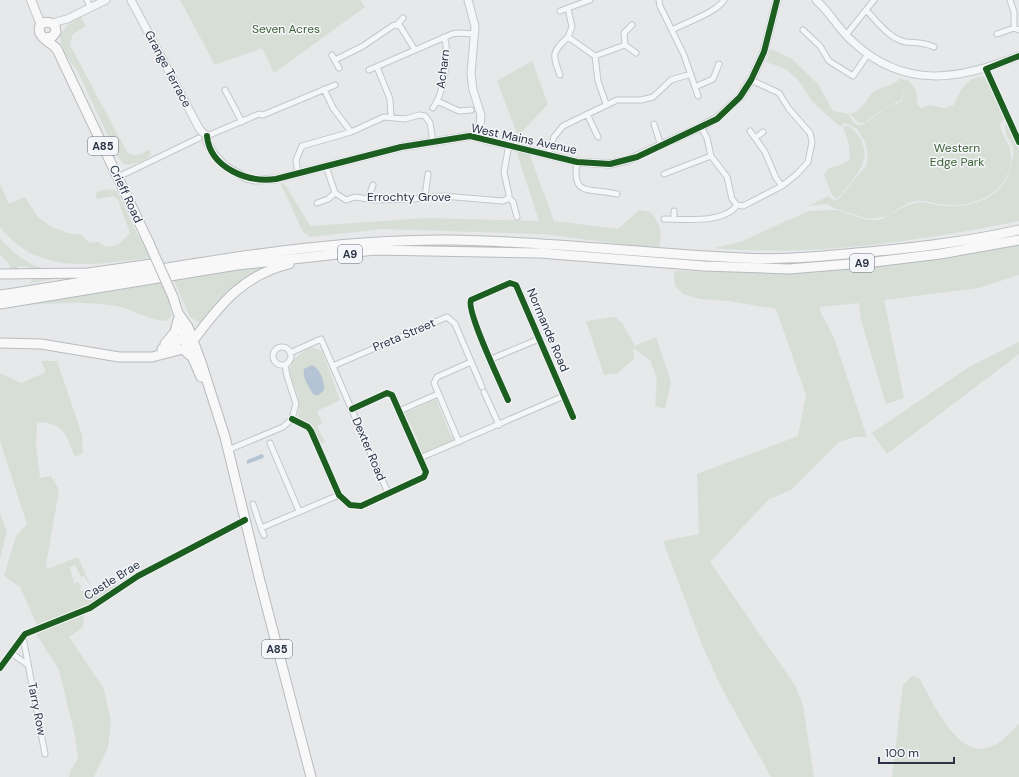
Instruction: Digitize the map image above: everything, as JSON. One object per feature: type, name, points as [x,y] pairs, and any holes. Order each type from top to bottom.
[{"type":"highway","points":[[50,27],[50,38],[45,38],[40,32],[50,27]]},
{"type":"highway","name":"Crieff Road","points":[[50,27],[56,49],[118,177],[173,297],[187,341]]},
{"type":"highway","name":"Crieff Road","points":[[45,38],[56,49]]},
{"type":"highway","name":"A9","points":[[0,274],[88,273],[176,261],[374,241],[450,240],[541,243],[739,258],[788,257],[873,252],[939,245],[1019,230]]},
{"type":"highway","name":"A9","points":[[0,304],[222,268],[375,250],[456,250],[540,253],[704,266],[789,269],[874,262],[940,254],[1019,240]]},
{"type":"highway","name":"A9","points":[[0,295],[237,256]]},
{"type":"highway","name":"A9","points":[[187,341],[230,295],[252,278],[276,267],[320,256]]},
{"type":"highway","name":"A85","points":[[155,352],[170,341],[178,324],[178,312]]},
{"type":"highway","points":[[138,356],[152,357],[187,341]]},
{"type":"highway","name":"A85","points":[[0,343],[41,344],[119,357],[138,356],[155,352],[187,341]]},
{"type":"highway","name":"A85","points":[[187,341],[191,356],[211,396]]},
{"type":"highway","name":"A85","points":[[187,341],[211,396],[228,450],[312,777]]},
{"type":"main road","name":"Crieff Road","points":[[31,0],[37,12],[50,27]]},
{"type":"street","points":[[87,0],[90,7]]},
{"type":"street","points":[[50,27],[106,0]]},
{"type":"street","name":"Grange Terrace","points":[[131,0],[200,130],[207,136]]},
{"type":"street","points":[[468,0],[475,23],[471,74],[473,90],[481,115],[479,137]]},
{"type":"street","points":[[560,11],[590,0]]},
{"type":"street","points":[[659,0],[660,6],[691,74],[698,96]]},
{"type":"street","points":[[672,30],[685,23],[698,19],[725,0]]},
{"type":"street","name":"West Mains Avenue","points":[[207,136],[207,142],[219,160],[230,170],[246,178],[269,180],[402,147],[470,136],[509,144],[577,162],[610,164],[637,157],[662,146],[702,127],[729,109],[740,97],[751,80],[764,52],[777,0]]},
{"type":"street","points":[[816,0],[828,11],[846,35],[868,54],[884,64],[902,71],[927,76],[955,76],[986,69],[1019,56]]},
{"type":"street","points":[[846,35],[874,0]]},
{"type":"street","points":[[997,34],[1017,29],[1010,0]]},
{"type":"street","points":[[560,75],[554,55],[555,50],[568,37],[572,27],[568,8]]},
{"type":"street","points":[[866,10],[891,35],[899,40],[926,43],[934,47]]},
{"type":"street","points":[[339,68],[334,57],[363,46],[394,25],[397,25],[403,18]]},
{"type":"street","points":[[397,25],[403,30],[415,50]]},
{"type":"street","points":[[632,25],[624,33],[625,45],[636,53]]},
{"type":"street","points":[[802,30],[820,46],[829,60],[853,76]]},
{"type":"street","points":[[369,70],[444,37],[458,33],[475,34]]},
{"type":"street","name":"Acharn","points":[[433,108],[441,93],[447,54],[444,37]]},
{"type":"street","points":[[568,37],[595,56],[598,81],[606,104]]},
{"type":"street","points":[[595,56],[625,45]]},
{"type":"street","points":[[849,82],[868,54]]},
{"type":"street","points":[[695,86],[713,79],[719,64]]},
{"type":"street","points":[[377,67],[390,99],[391,117]]},
{"type":"street","points":[[986,69],[1019,142]]},
{"type":"street","points":[[548,155],[554,137],[563,126],[606,104],[624,99],[647,99],[658,93],[671,80],[691,74]]},
{"type":"street","points":[[702,127],[707,138],[711,156],[727,177],[732,199],[737,205],[743,206],[782,186],[804,168],[808,162],[812,142],[810,133],[796,117],[779,93],[751,80]]},
{"type":"street","points":[[207,136],[259,114],[263,115],[335,85]]},
{"type":"street","points":[[324,89],[333,108],[351,132]]},
{"type":"street","points":[[225,90],[242,122]]},
{"type":"street","name":"Acharn","points":[[437,101],[459,110],[471,110]]},
{"type":"street","points":[[587,114],[598,137]]},
{"type":"street","points":[[298,174],[296,160],[302,146],[351,132],[378,118],[391,117],[406,119],[419,115],[425,116],[430,123],[433,142]]},
{"type":"street","points":[[654,124],[662,146]]},
{"type":"street","points":[[750,131],[765,152],[776,178],[782,186]]},
{"type":"street","points":[[755,138],[763,132]]},
{"type":"street","points":[[118,177],[199,138]]},
{"type":"street","points":[[509,144],[504,172],[509,189],[509,198],[513,202],[517,217]]},
{"type":"street","points":[[664,174],[711,156]]},
{"type":"street","points":[[577,162],[575,177],[582,188],[586,191],[608,191],[617,194]]},
{"type":"street","points":[[317,203],[328,199],[335,194],[326,166]]},
{"type":"street","points":[[425,197],[428,174]]},
{"type":"street","points":[[368,199],[373,185]]},
{"type":"street","name":"Errochty Grove","points":[[335,194],[346,200],[355,197],[368,199],[413,199],[444,196],[498,201],[509,198]]},
{"type":"street","points":[[664,218],[717,217],[727,214],[737,205]]},
{"type":"street","points":[[674,211],[674,219]]},
{"type":"street","name":"Normande Road","points":[[508,400],[473,320],[469,304],[471,300],[510,283],[516,285],[573,417]]},
{"type":"street","name":"Preta Street","points":[[333,366],[447,318],[455,324],[498,425]]},
{"type":"street","name":"Dexter Road","points":[[290,353],[322,339],[388,493]]},
{"type":"street","points":[[491,359],[539,339]]},
{"type":"street","points":[[277,349],[287,349],[290,353],[290,361],[285,365],[277,364],[274,359],[274,354],[277,349]]},
{"type":"street","points":[[459,442],[434,383],[437,377],[471,362]]},
{"type":"street","points":[[228,450],[283,427],[292,419],[296,404],[285,365]]},
{"type":"street","points":[[292,419],[308,427],[311,431],[339,495],[350,505],[361,506],[424,477],[426,472],[392,395],[387,393],[352,409]]},
{"type":"street","points":[[399,411],[438,394]]},
{"type":"street","points":[[420,458],[564,396]]},
{"type":"street","points":[[270,443],[299,512]]},
{"type":"street","points":[[261,528],[339,495]]},
{"type":"street","points":[[253,504],[264,534]]},
{"type":"street","name":"Castle Brae","points":[[0,668],[25,634],[90,608],[138,576],[245,520]]},
{"type":"street","name":"Tarry Row","points":[[23,637],[45,754]]},
{"type":"street","points":[[11,653],[28,665]]},
{"type":"street","points":[[0,657],[7,658]]},
{"type":"green space","name":"Seven Acres","points":[[180,0],[360,0],[365,7],[274,73],[262,48],[215,65]]},
{"type":"green space","points":[[81,17],[86,26],[73,34],[70,43],[71,47],[127,152],[136,155],[149,149],[151,155],[134,164],[123,164],[117,155],[78,72],[63,51],[60,36],[69,25]]},
{"type":"green space","name":"Western Edge Park","points":[[771,49],[792,59],[818,84],[833,111],[849,114],[856,124],[860,125],[865,124],[884,109],[902,101],[905,86],[901,100],[881,110],[865,123],[859,123],[850,114],[858,110],[875,91],[898,81],[900,78],[906,81],[906,79],[914,87],[917,93],[917,104],[921,108],[930,105],[944,108],[954,105],[965,85],[973,79],[985,77],[1005,118],[1000,124],[1011,151],[1010,167],[1013,150],[1005,130],[1005,126],[1008,124],[1019,149],[1019,221],[905,241],[829,249],[752,250],[713,248],[740,242],[809,211],[837,210],[867,220],[879,220],[888,216],[869,219],[834,208],[827,204],[808,206],[828,196],[834,201],[840,198],[866,166],[868,155],[865,142],[857,129],[845,123],[841,126],[837,124],[812,101],[799,81],[786,69],[766,62]],"holes":[[[1010,169],[1008,175],[997,191],[979,202],[957,206],[916,203],[888,215],[905,205],[916,201],[958,205],[981,200],[999,187]]]},
{"type":"green space","points":[[532,61],[548,104],[518,136],[497,81]]},
{"type":"green space","points":[[848,126],[856,132],[861,139],[864,159],[858,172],[841,195],[836,199],[832,195],[824,175],[828,169],[845,163],[850,159],[849,144],[843,127]]},
{"type":"green space","points":[[516,150],[529,153],[554,221],[618,229],[639,210],[650,212],[657,222],[661,233],[659,249],[543,234],[382,229],[310,237],[303,232],[280,182],[286,186],[310,226],[426,218],[539,221]]},
{"type":"green space","points":[[0,184],[9,204],[25,197],[37,216],[50,226],[67,233],[81,235],[90,243],[98,242],[106,247],[118,245],[130,233],[118,200],[114,196],[97,199],[95,196],[97,192],[105,190],[117,191],[136,232],[147,247],[150,258],[109,263],[69,264],[32,254],[15,243],[0,227]]},
{"type":"green space","points":[[0,238],[10,249],[23,259],[45,269],[67,271],[117,269],[29,283],[33,279],[30,267],[19,266],[13,274],[8,262],[0,255]]},
{"type":"green space","points":[[1019,241],[1019,275],[978,288],[884,300],[904,398],[886,404],[861,320],[859,303],[820,307],[820,311],[834,338],[867,437],[855,437],[839,442],[791,490],[769,499],[710,562],[796,687],[803,706],[814,777],[771,777],[720,685],[701,642],[663,541],[699,534],[697,474],[798,436],[806,395],[776,309],[729,301],[700,299],[683,294],[675,286],[674,271],[795,273],[916,259]]},
{"type":"green space","points":[[288,260],[231,289],[200,323],[190,317],[172,276]]},
{"type":"green space","points":[[160,279],[169,299],[171,316],[167,321],[160,321],[117,306],[103,304],[58,303],[0,306]]},
{"type":"green space","points":[[615,317],[623,324],[635,346],[656,337],[671,382],[665,409],[655,406],[657,378],[650,360],[633,348],[634,359],[618,373],[604,375],[586,321]]},
{"type":"green space","points":[[1019,342],[1019,354],[887,454],[872,433],[969,367]]},
{"type":"green space","points":[[312,347],[322,351],[340,400],[317,411],[322,423],[317,426],[325,442],[321,444],[313,428],[301,420],[298,416],[298,395],[291,378],[290,371],[292,363],[299,355]]},
{"type":"green space","points":[[41,361],[57,361],[82,435],[83,453],[75,457],[67,437],[59,428],[46,423],[37,422],[36,446],[40,478],[51,476],[59,490],[46,565],[48,569],[78,557],[91,587],[84,576],[81,577],[75,565],[70,567],[74,584],[78,582],[82,585],[80,589],[81,591],[89,590],[89,592],[124,583],[88,607],[39,629],[20,587],[4,576],[16,536],[27,524],[0,441],[0,373],[21,383],[23,386],[22,383],[46,372]]},
{"type":"green space","points":[[436,399],[451,436],[454,437],[452,443],[435,447],[426,454],[420,453],[416,444],[418,441],[410,424],[406,423],[403,414],[407,410],[410,411]]},
{"type":"green space","points":[[0,514],[7,531],[0,559]]},
{"type":"green space","points":[[84,613],[83,627],[69,637],[104,689],[111,722],[108,747],[94,777],[69,777],[70,772],[78,758],[75,736],[59,670],[35,632]]},
{"type":"green space","points":[[912,676],[919,678],[938,713],[947,726],[956,737],[967,745],[978,749],[990,747],[1006,737],[1019,724],[1019,777],[892,777],[903,685]]},
{"type":"water","points":[[312,365],[320,372],[324,383],[324,390],[319,395],[314,395],[308,386],[304,375],[304,369]]},
{"type":"water","points":[[262,454],[264,456],[263,458],[247,464],[247,460]]},
{"type":"cycle path","points":[[207,136],[215,157],[223,165],[243,176],[265,180],[276,179],[401,147],[470,136],[577,162],[610,164],[637,157],[717,119],[740,97],[751,80],[764,52],[777,0]]},
{"type":"cycle path","points":[[1019,56],[986,69],[1019,142]]},
{"type":"cycle path","points":[[508,400],[479,332],[471,307],[471,300],[510,283],[516,285],[573,417]]},
{"type":"cycle path","points":[[292,419],[308,427],[311,431],[339,495],[350,505],[361,506],[424,477],[426,472],[392,395],[387,393],[352,409]]},
{"type":"cycle path","points":[[0,668],[25,634],[90,608],[138,576],[245,520]]}]
